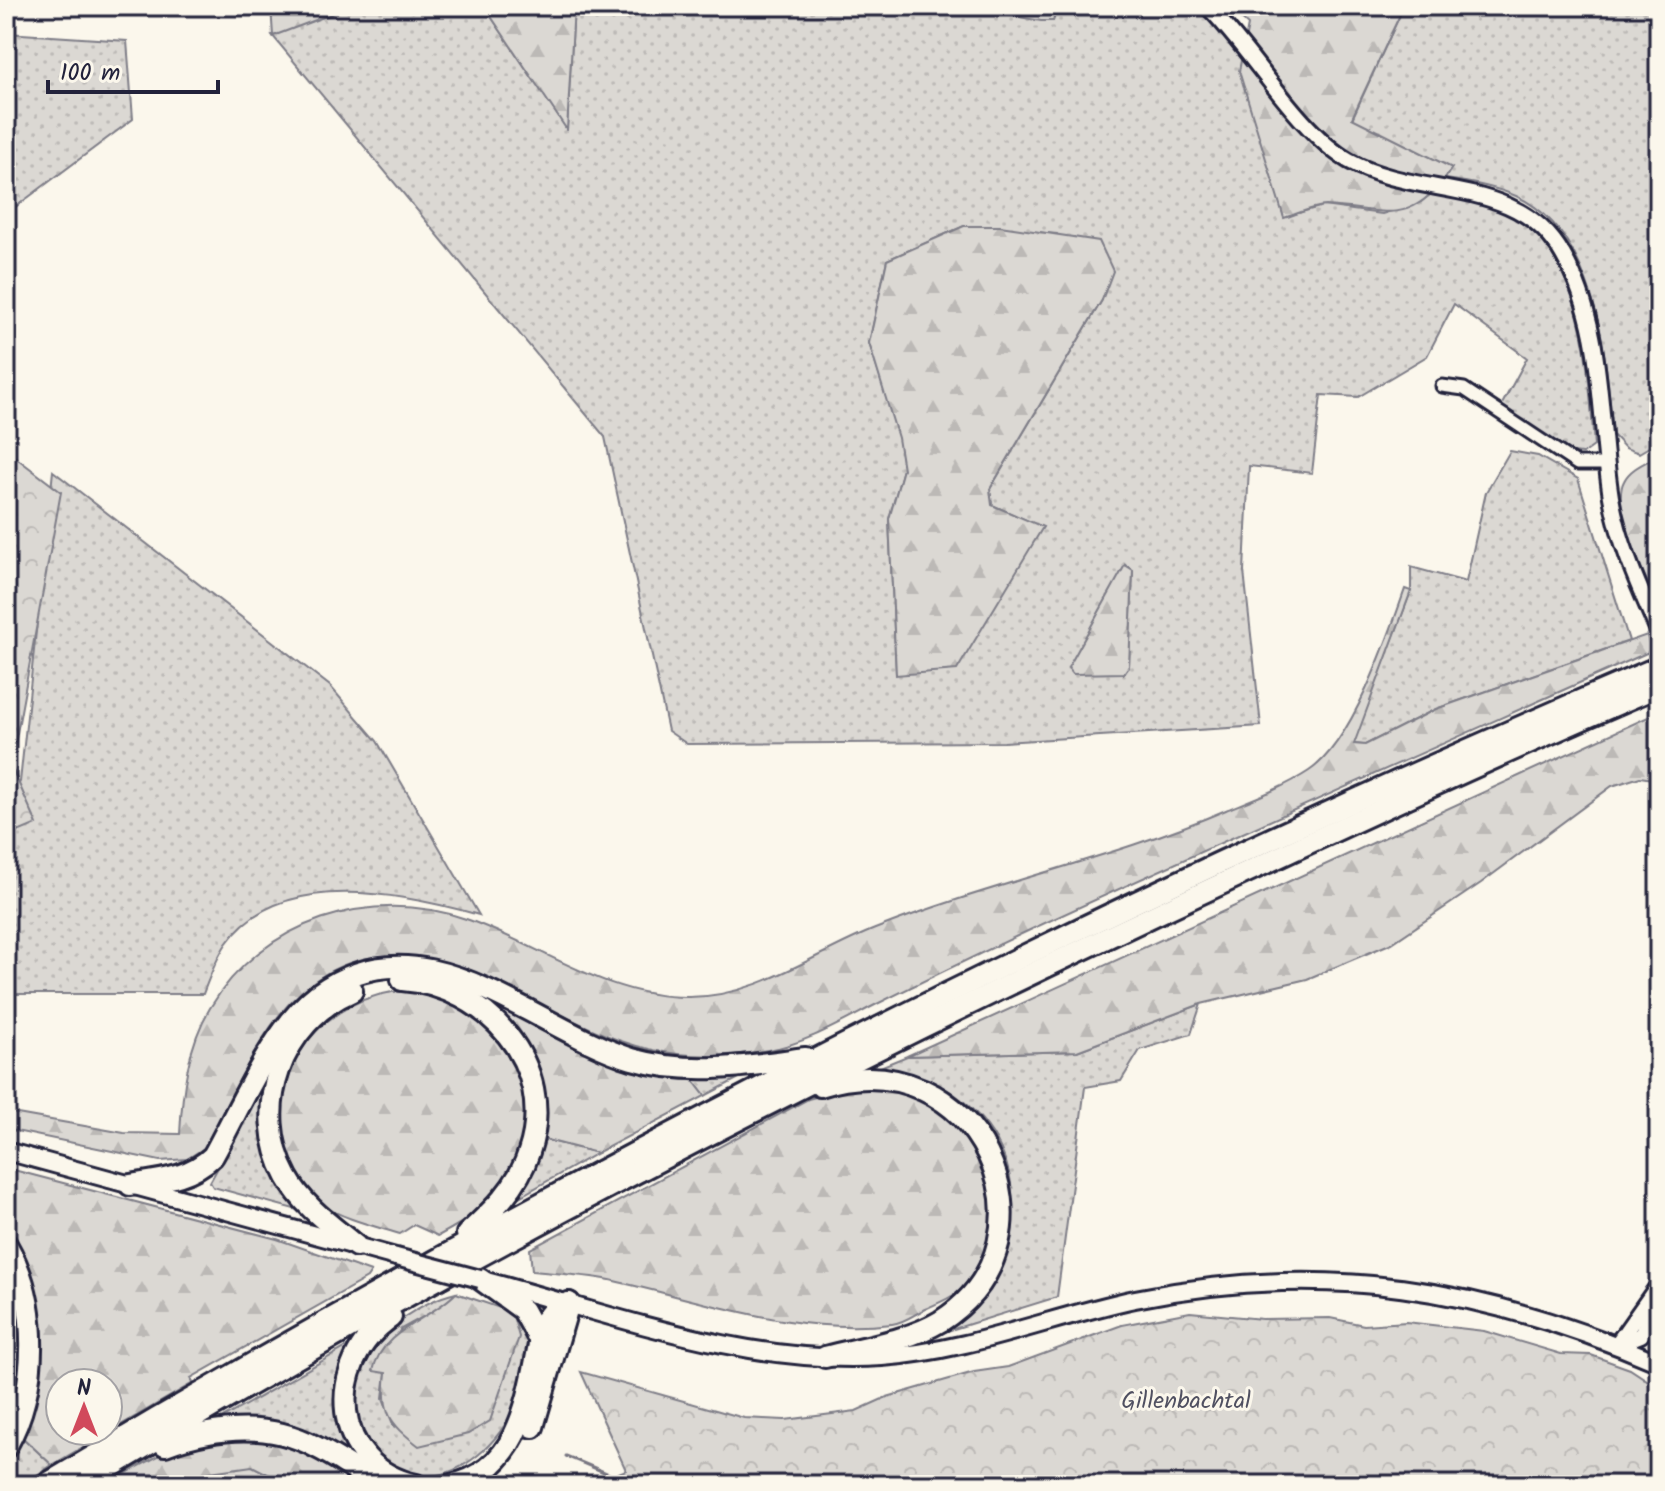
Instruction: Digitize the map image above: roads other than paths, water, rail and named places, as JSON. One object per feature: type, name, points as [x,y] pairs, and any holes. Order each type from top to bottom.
[{"type":"highway","points":[[45,1485],[200,1392],[443,1255],[822,1055],[1069,933],[1352,801],[1659,667]]},
{"type":"highway","points":[[416,1485],[386,1472],[358,1442],[345,1408],[346,1376],[355,1353],[378,1326],[778,1099],[948,1011],[1360,819],[1659,686]]},
{"type":"highway","points":[[130,1185],[177,1177],[203,1166],[213,1156],[294,1017],[319,994],[349,978],[377,970],[432,970],[470,981],[594,1044],[632,1059],[663,1066],[730,1069],[822,1055]]},
{"type":"highway","points":[[356,1246],[304,1200],[287,1178],[274,1143],[272,1095],[287,1050],[315,1016],[348,993],[377,983],[404,980],[439,986],[467,998],[488,1013],[509,1034],[531,1081],[533,1125],[530,1150],[519,1175],[503,1201],[443,1255]]},
{"type":"highway","points":[[778,1099],[857,1077],[879,1077],[914,1085],[948,1105],[984,1141],[1001,1199],[995,1254],[981,1281],[963,1302],[942,1320],[920,1332],[825,1357]]},
{"type":"highway","points":[[6,1244],[30,1316],[26,1395],[6,1447]]},
{"type":"highway","points":[[477,1270],[523,1310],[540,1341]]},
{"type":"highway","points":[[81,1485],[477,1270]]},
{"type":"highway","points":[[451,1485],[480,1474],[507,1449],[522,1417],[550,1312],[569,1303]]},
{"type":"highway","points":[[487,1485],[512,1465],[529,1438],[569,1303]]},
{"type":"highway","points":[[120,1462],[204,1433],[238,1428],[261,1430],[305,1441],[381,1485]]},
{"type":"main road","points":[[1207,6],[1236,35],[1311,131],[1348,161],[1380,175],[1483,196],[1513,206],[1540,223],[1563,255],[1591,330],[1606,464],[1616,522],[1659,633]]},
{"type":"main road","points":[[6,1151],[396,1257],[477,1270],[569,1303],[767,1352],[825,1357],[881,1357],[933,1351],[1133,1300],[1291,1282],[1399,1286],[1515,1309],[1659,1363]]},
{"type":"main road","points":[[1616,1345],[1659,1284]]},
{"type":"main road","points":[[1616,1345],[1641,1335],[1659,1299]]},
{"type":"main road","points":[[1515,1309],[1659,1371]]},
{"type":"street","points":[[1442,386],[1464,389],[1577,464],[1606,464]]},
{"type":"waterway","points":[[566,1456],[635,1485]]},
{"type":"park label","name":"Gillenbachtal","points":[[1186,1400]]}]
